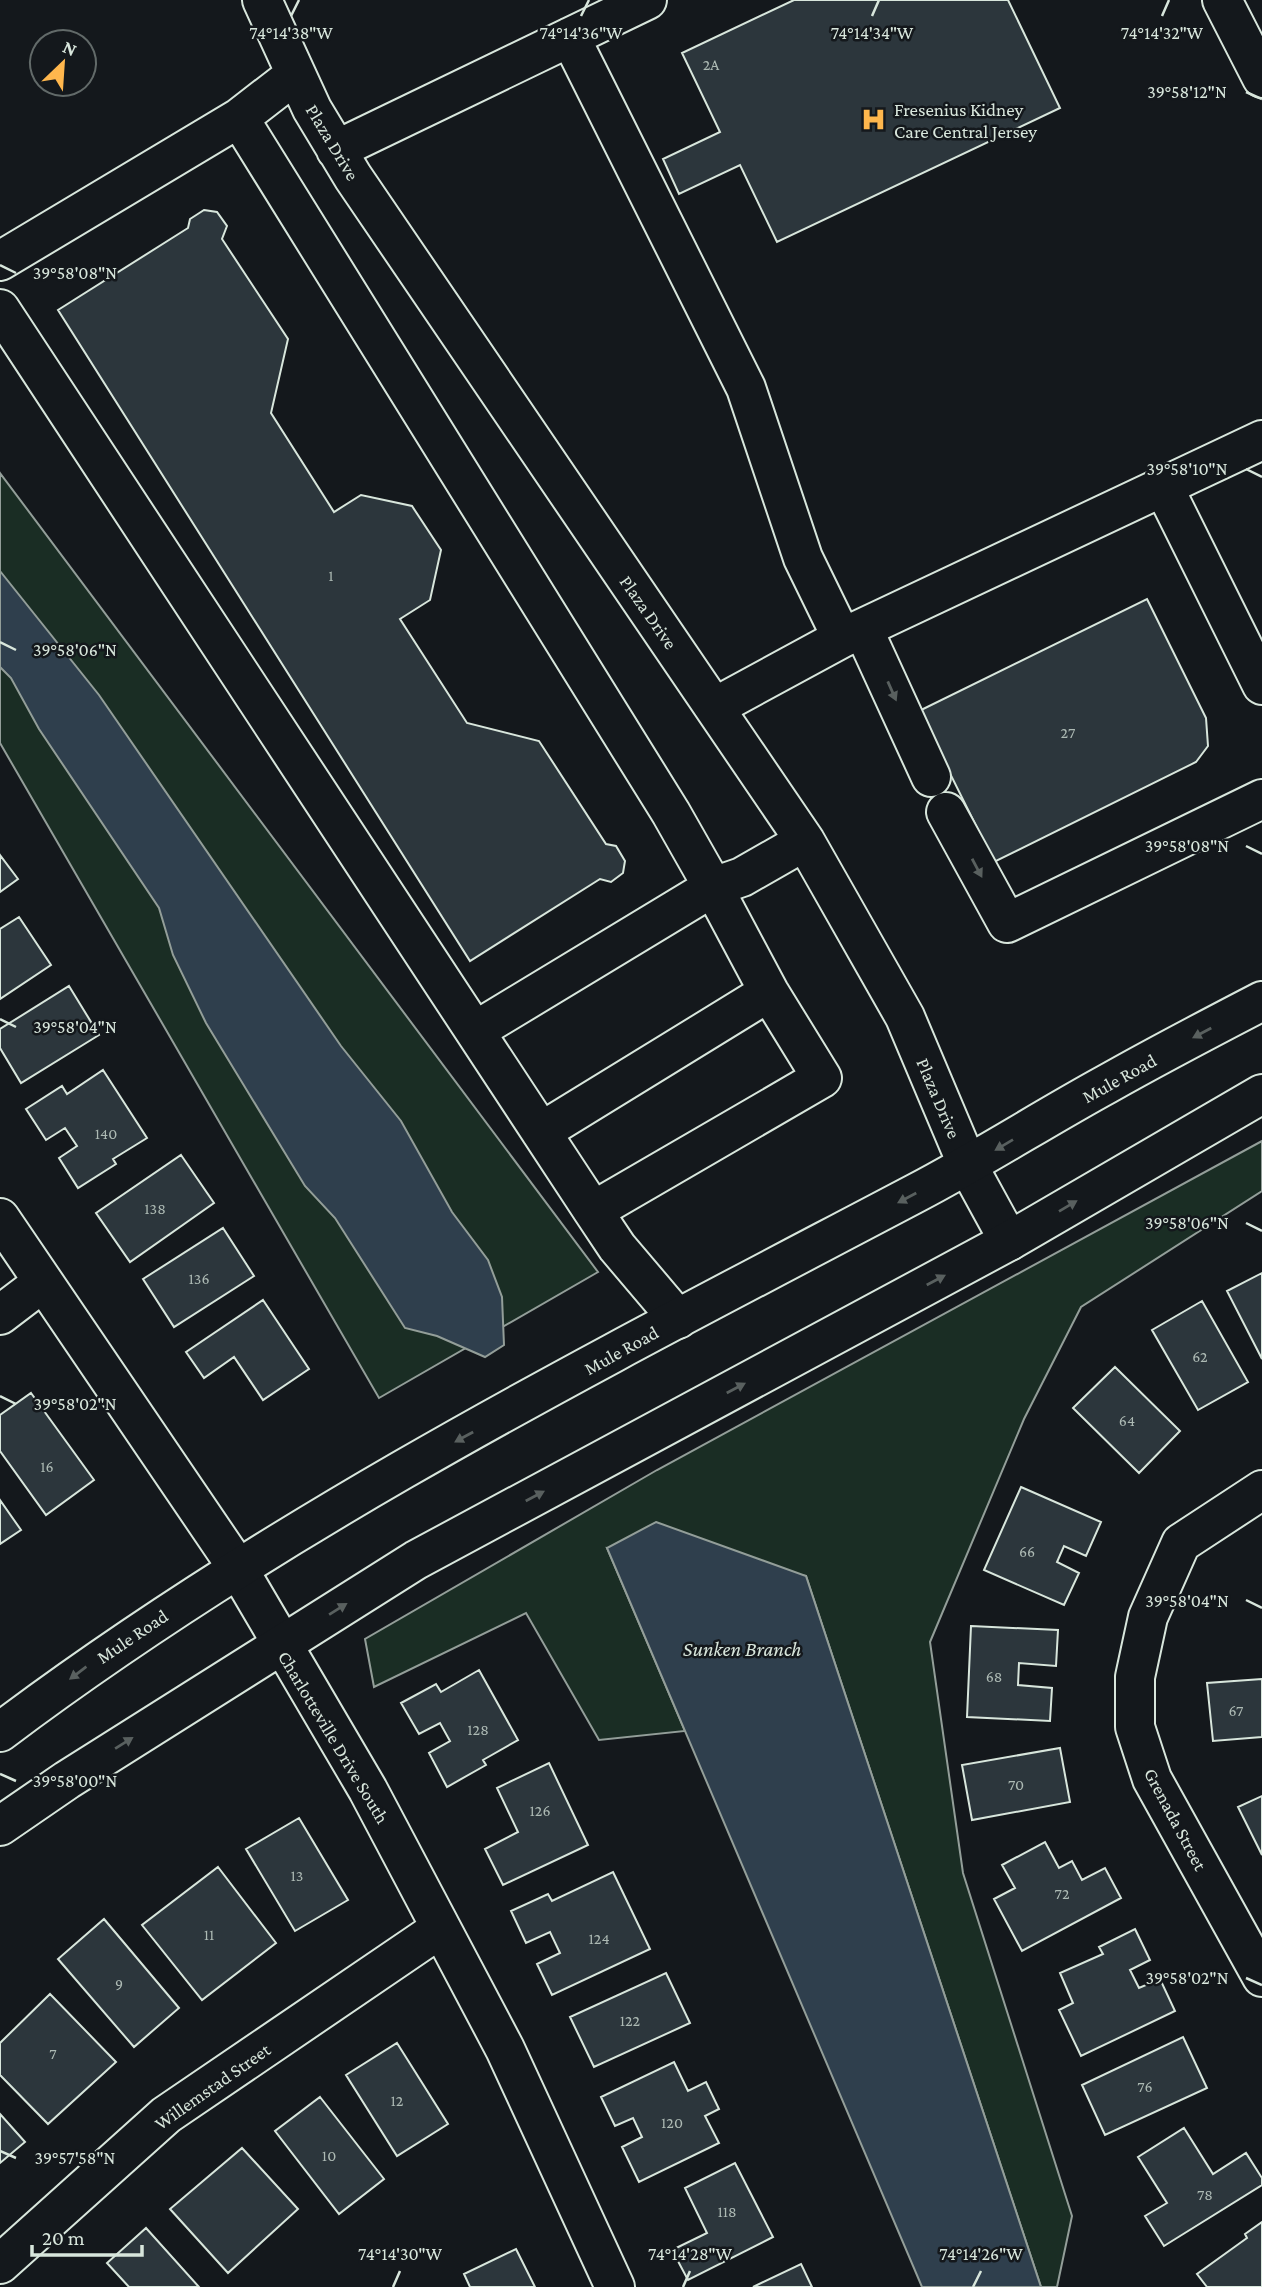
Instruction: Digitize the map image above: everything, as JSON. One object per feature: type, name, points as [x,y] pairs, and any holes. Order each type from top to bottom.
[{"type":"street","name":"Plaza Drive","points":[[262,0],[296,75],[336,150],[575,508],[715,707],[805,841],[905,1017],[968,1166],[1009,1241]]},
{"type":"street","points":[[336,150],[647,0]]},
{"type":"street","points":[[1222,0],[1262,78]]},
{"type":"street","points":[[570,37],[746,388],[803,558],[853,634],[931,777]]},
{"type":"street","points":[[0,261],[239,118],[296,75]]},
{"type":"street","points":[[239,118],[671,813],[769,992],[822,1078],[593,1211]]},
{"type":"street","points":[[0,309],[617,1247],[678,1319]]},
{"type":"street","points":[[715,707],[853,634],[1262,439]]},
{"type":"street","points":[[1164,488],[1262,685]]},
{"type":"street","points":[[946,812],[1007,923],[1262,799]]},
{"type":"street","points":[[475,1031],[713,887],[742,877],[805,841]]},
{"type":"street","points":[[541,1132],[769,992]]},
{"type":"street","name":"Mule Road","points":[[0,1732],[89,1665],[237,1567],[678,1319],[968,1166],[1106,1084],[1262,1001]]},
{"type":"street","points":[[0,1826],[416,1560],[1009,1241],[1262,1094]]},
{"type":"street","name":"Charlotteville Drive South","points":[[0,1218],[237,1567],[280,1645],[368,1790],[505,2049],[615,2287]]},
{"type":"street","points":[[0,1315],[42,1283]]},
{"type":"street","name":"Grenada Street","points":[[1262,1490],[1181,1543],[1148,1617],[1135,1677],[1135,1727],[1152,1780],[1262,1977]]},
{"type":"street","name":"Willemstad Street","points":[[0,2264],[166,2115],[441,1928]]},
{"type":"green space","points":[[0,473],[598,1272],[379,1398],[0,743]]},
{"type":"green space","points":[[1262,1141],[1262,1191],[1081,1307],[1024,1419],[930,1642],[963,1873],[1072,2216],[1057,2287],[1041,2287],[806,1576],[607,1548],[685,1731],[599,1740],[526,1613],[374,1687],[365,1639],[657,1470]]},
{"type":"water","points":[[0,571],[99,695],[341,1046],[401,1121],[452,1212],[488,1260],[502,1297],[504,1345],[485,1357],[437,1336],[405,1328],[335,1218],[305,1186],[206,1023],[173,955],[159,908],[39,729],[11,678],[0,667]]},
{"type":"water","name":"Sunken Branch","points":[[656,1522],[806,1576],[1041,2287],[922,2287],[607,1548]]},
{"type":"building","name":"Fresenius Kidney Care Central Jersey","points":[[794,0],[1008,0],[1060,108],[777,242],[740,165],[679,194],[663,159],[720,132],[682,53]]},
{"type":"building","points":[[204,210],[217,212],[227,226],[222,239],[288,339],[271,413],[334,512],[361,495],[412,506],[441,550],[430,600],[400,619],[467,723],[539,741],[606,844],[616,846],[625,861],[623,873],[611,882],[600,879],[470,961],[58,310],[188,228],[190,219]]},
{"type":"building","points":[[1147,599],[1206,718],[1208,746],[1196,762],[994,862],[919,711]]},
{"type":"building","points":[[0,855],[18,879],[0,892]]},
{"type":"building","points":[[19,917],[51,965],[0,999],[0,929]]},
{"type":"building","points":[[69,986],[99,1035],[21,1083],[0,1048],[0,1029]]},
{"type":"building","points":[[103,1070],[147,1138],[113,1159],[116,1164],[78,1188],[59,1158],[77,1146],[65,1128],[46,1140],[26,1109],[62,1086],[67,1094]]},
{"type":"building","points":[[181,1155],[214,1203],[130,1262],[96,1213]]},
{"type":"building","points":[[223,1228],[254,1276],[174,1327],[143,1279]]},
{"type":"building","points":[[1262,1273],[1262,1359],[1227,1291]]},
{"type":"building","points":[[263,1300],[309,1369],[263,1400],[234,1357],[204,1378],[186,1352]]},
{"type":"building","points":[[1202,1301],[1248,1382],[1198,1410],[1152,1330]]},
{"type":"building","points":[[1115,1367],[1180,1431],[1139,1473],[1073,1408]]},
{"type":"building","points":[[31,1393],[94,1480],[46,1515],[0,1451],[0,1415]]},
{"type":"building","points":[[1021,1487],[1101,1522],[1086,1556],[1064,1546],[1057,1562],[1079,1573],[1064,1605],[984,1570]]},
{"type":"building","points":[[0,1500],[21,1530],[0,1544]]},
{"type":"building","points":[[971,1626],[1058,1630],[1056,1666],[1019,1663],[1018,1685],[1052,1688],[1050,1721],[967,1717]]},
{"type":"building","points":[[479,1670],[518,1740],[483,1760],[486,1765],[447,1787],[429,1753],[450,1741],[440,1723],[419,1734],[401,1703],[436,1684],[441,1692]]},
{"type":"building","points":[[1262,1679],[1262,1737],[1213,1741],[1207,1683]]},
{"type":"building","points":[[1060,1748],[1070,1802],[972,1820],[962,1765]]},
{"type":"building","points":[[549,1763],[588,1845],[503,1885],[485,1849],[518,1832],[497,1788]]},
{"type":"building","points":[[1262,1796],[1262,1855],[1238,1807]]},
{"type":"building","points":[[299,1818],[348,1900],[295,1931],[246,1849]]},
{"type":"building","points":[[1045,1842],[1059,1868],[1072,1861],[1082,1880],[1105,1868],[1121,1898],[1022,1951],[994,1899],[1015,1888],[1002,1865]]},
{"type":"building","points":[[218,1867],[276,1943],[202,2000],[142,1925]]},
{"type":"building","points":[[613,1872],[650,1949],[552,1995],[537,1964],[560,1953],[550,1932],[526,1943],[511,1911],[548,1894],[552,1901]]},
{"type":"building","points":[[104,1919],[179,2008],[134,2047],[58,1959]]},
{"type":"building","points":[[1135,1929],[1150,1960],[1130,1970],[1139,1988],[1160,1979],[1175,2011],[1081,2056],[1059,2010],[1073,2003],[1060,1973],[1103,1954],[1099,1947]]},
{"type":"building","points":[[666,1973],[690,2023],[594,2067],[570,2017]]},
{"type":"building","points":[[50,1994],[116,2062],[48,2124],[0,2075],[0,2043]]},
{"type":"building","points":[[1183,2037],[1207,2088],[1105,2135],[1082,2085]]},
{"type":"building","points":[[397,2043],[448,2124],[397,2156],[346,2075]]},
{"type":"building","points":[[674,2062],[688,2091],[706,2082],[719,2109],[705,2116],[719,2143],[639,2182],[622,2147],[642,2137],[633,2118],[615,2126],[601,2097]]},
{"type":"building","points":[[320,2097],[384,2179],[339,2214],[275,2131]]},
{"type":"building","points":[[0,2114],[25,2142],[0,2163]]},
{"type":"building","points":[[1184,2128],[1213,2174],[1246,2153],[1262,2178],[1262,2185],[1164,2246],[1145,2216],[1167,2203],[1138,2157]]},
{"type":"building","points":[[242,2148],[298,2209],[228,2273],[170,2209]]},
{"type":"building","points":[[735,2163],[773,2237],[688,2280],[672,2250],[707,2233],[685,2188]]},
{"type":"building","points":[[1262,2222],[1262,2287],[1207,2287],[1197,2274],[1247,2238],[1245,2234]]},
{"type":"building","points":[[146,2228],[199,2287],[129,2287],[107,2263]]},
{"type":"building","points":[[516,2249],[535,2287],[470,2287],[464,2274]]},
{"type":"building","points":[[801,2264],[812,2287],[753,2287]]},
{"type":"place","name":"Fresenius Kidney Care Central Jersey","points":[[874,120]]}]
